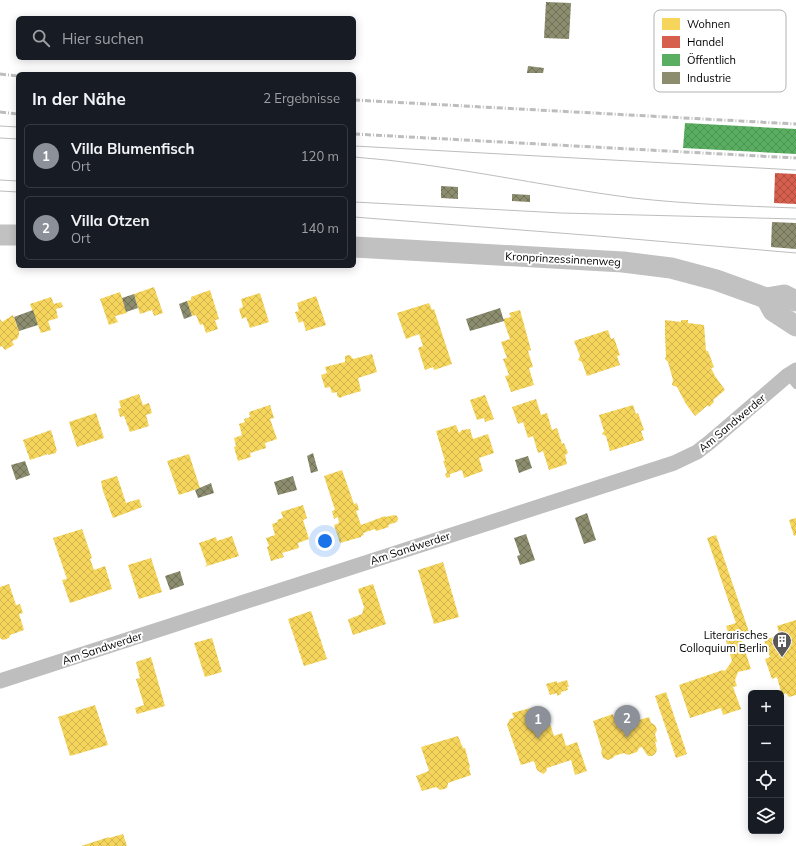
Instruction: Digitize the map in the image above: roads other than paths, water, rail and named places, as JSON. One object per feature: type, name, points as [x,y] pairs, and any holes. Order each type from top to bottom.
[{"type":"main road","points":[[0,235],[16,235]]},
{"type":"main road","name":"Kronprinzessinnenweg","points":[[356,247],[624,262],[671,268],[716,280],[766,298],[784,295],[796,301]]},
{"type":"main road","points":[[766,298],[773,311],[796,326]]},
{"type":"street","name":"Am Sandwerder","points":[[0,682],[674,463],[697,452],[793,377]]},
{"type":"tram line","points":[[0,126],[16,127]]},
{"type":"tram line","points":[[0,138],[16,139]]},
{"type":"tram line","points":[[356,146],[796,170]]},
{"type":"tram line","points":[[356,157],[389,160],[459,170],[633,198],[735,206],[796,208]]},
{"type":"tram line","points":[[0,180],[16,181]]},
{"type":"tram line","points":[[0,191],[16,192]]},
{"type":"tram line","points":[[356,202],[561,213],[796,219]]},
{"type":"tram line","points":[[356,217],[796,253]]},
{"type":"railway","points":[[0,74],[16,76]]},
{"type":"railway","points":[[356,100],[796,124]]},
{"type":"railway","points":[[0,112],[16,114]]},
{"type":"railway","points":[[356,134],[796,158]]},
{"type":"place","name":"Literarisches Colloquium Berlin","points":[[782,658]]},
{"type":"place","name":"Villa Otzen","points":[[627,738]]},
{"type":"place","name":"Villa Blumenfisch","points":[[538,739]]}]
